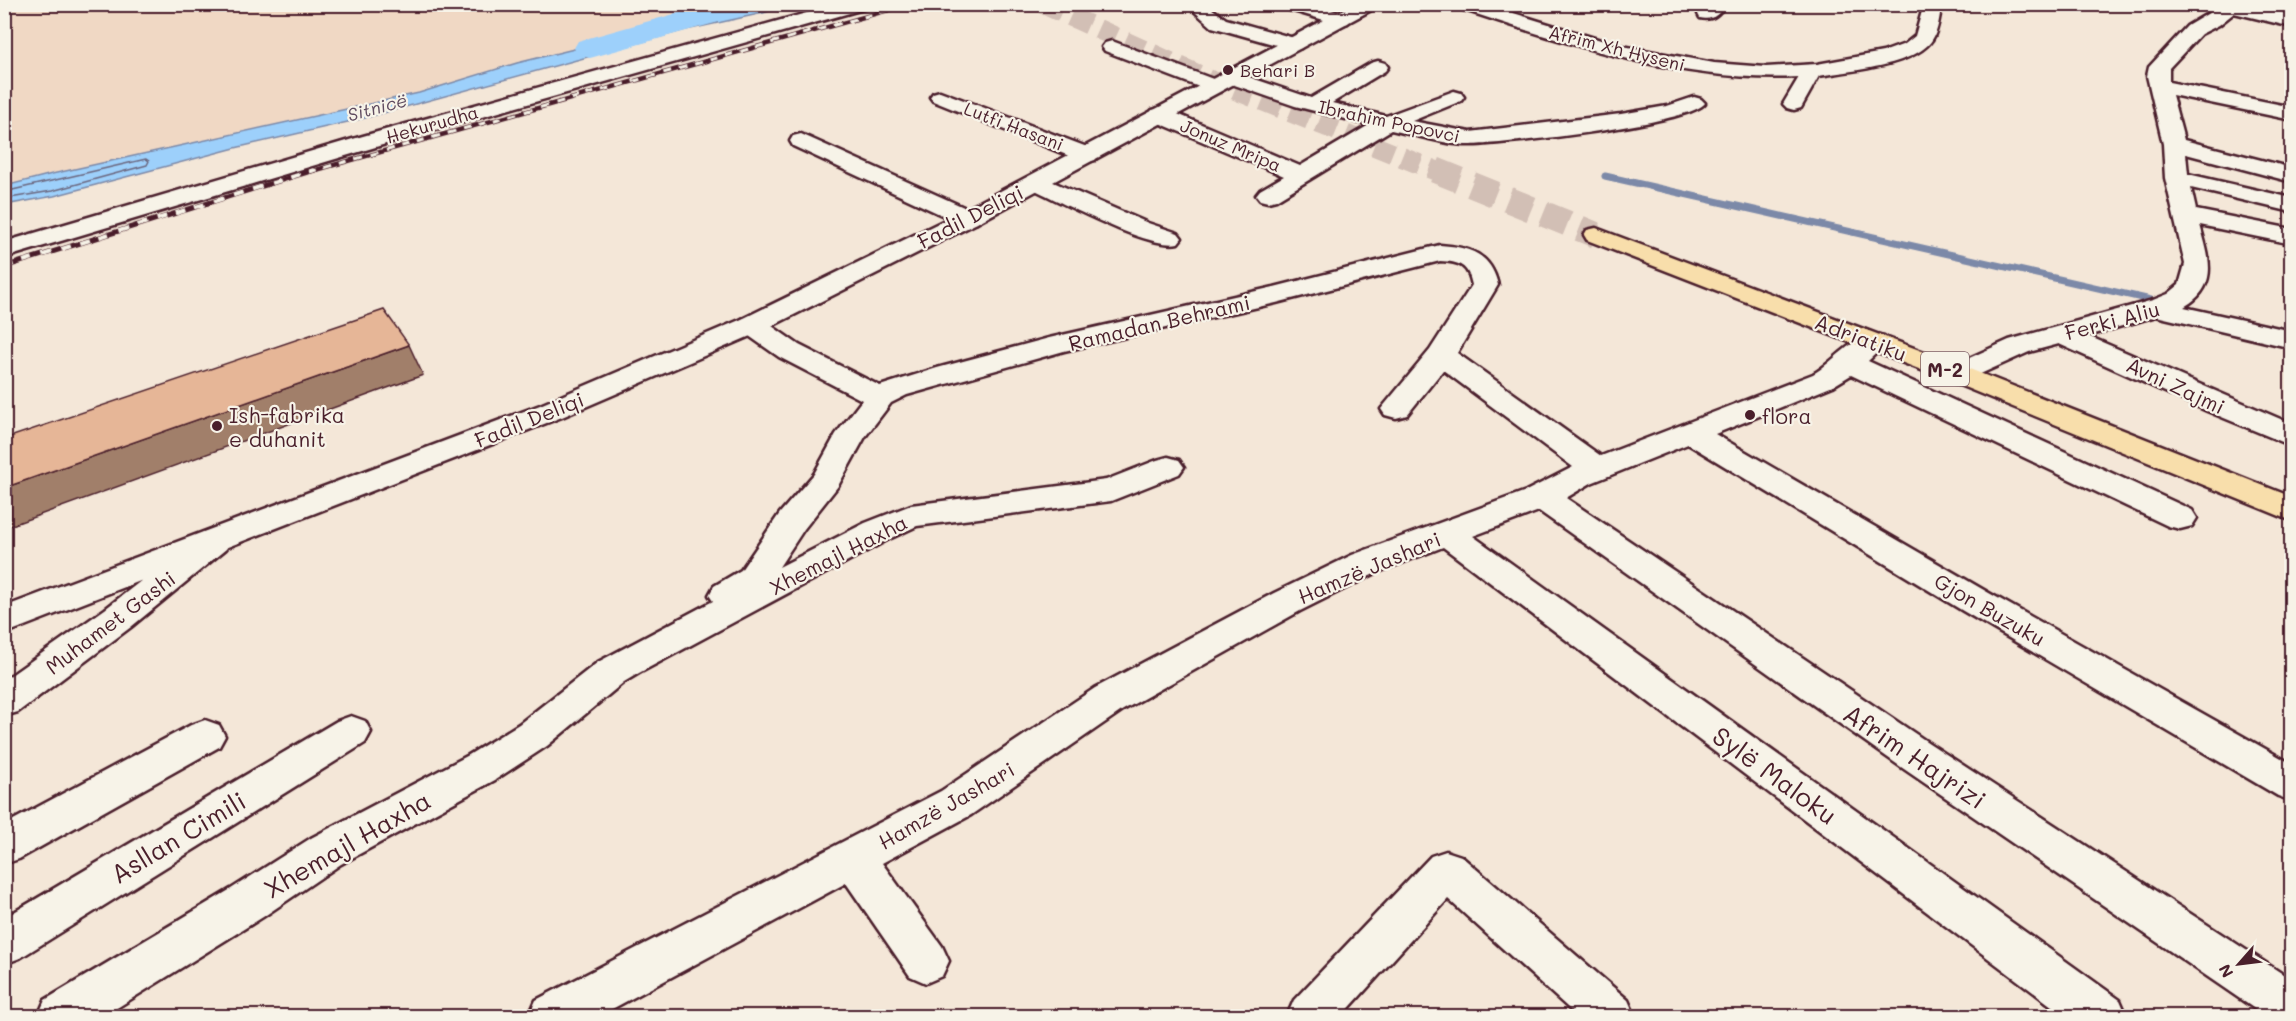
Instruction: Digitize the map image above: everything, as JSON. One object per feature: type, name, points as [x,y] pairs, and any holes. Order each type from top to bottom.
[{"type":"main road","name":"Adriatiku","points":[[1596,235],[1861,352],[1957,374],[2292,510]]},
{"type":"street","name":"Hekurudha","points":[[4,250],[360,144],[861,4]]},
{"type":"street","points":[[1289,4],[1341,19]]},
{"type":"street","name":"Fadil Deliqi","points":[[4,621],[551,411],[752,325],[968,218],[1369,4]]},
{"type":"street","name":"Afrim Xh Hyseni","points":[[1464,4],[1587,44],[1655,61],[1739,72],[1810,71],[1860,63],[1898,53],[1915,46],[1924,38],[1932,4]]},
{"type":"street","name":"Ferki Aliu","points":[[1957,374],[2019,346],[2168,304],[2187,295],[2197,275],[2198,264],[2177,178],[2174,144],[2157,76],[2159,68],[2194,30],[2212,21],[2223,11],[2238,6],[2292,21]]},
{"type":"street","points":[[1204,12],[1219,23],[1294,44]]},
{"type":"street","name":"Ibrahim Popovci","points":[[1112,47],[1222,81],[1314,105],[1388,123],[1470,139],[1621,121],[1672,111],[1694,103]]},
{"type":"street","points":[[1314,105],[1378,68]]},
{"type":"street","points":[[1794,104],[1810,71]]},
{"type":"street","points":[[2160,86],[2292,114]]},
{"type":"street","name":"Lutfi Hasani","points":[[940,97],[1087,155]]},
{"type":"street","name":"Jonuz Mripa","points":[[1268,195],[1388,123],[1454,97]]},
{"type":"street","name":"Jonuz Mripa","points":[[1160,115],[1302,175]]},
{"type":"street","points":[[801,141],[968,218]]},
{"type":"street","points":[[2174,144],[2292,175]]},
{"type":"street","points":[[2177,178],[2292,204]]},
{"type":"street","name":"Fadil Deliqi","points":[[1037,182],[1139,228],[1169,238]]},
{"type":"street","points":[[2185,215],[2292,237]]},
{"type":"street","name":"Ramadan Behrami","points":[[880,397],[897,389],[947,374],[1059,344],[1276,295],[1440,253],[1460,254],[1476,261],[1483,269],[1485,285],[1441,355],[1396,409]]},
{"type":"street","points":[[2168,304],[2292,328]]},
{"type":"street","points":[[2168,304],[2292,340]]},
{"type":"street","points":[[752,325],[789,351],[880,397]]},
{"type":"street","name":"Avni Zajmi","points":[[2061,334],[2292,436]]},
{"type":"street","points":[[1861,352],[2180,518]]},
{"type":"street","name":"Hamzë Jashari","points":[[553,1017],[956,803],[1109,699],[1287,602],[1364,564],[1542,497],[1597,470],[1823,380],[1861,352]]},
{"type":"street","points":[[1441,355],[1597,470]]},
{"type":"street","name":"Xhemajl Haxha","points":[[626,663],[681,623],[753,579],[792,521],[826,479],[851,434],[880,397]]},
{"type":"street","name":"Gjon Buzuku","points":[[1690,432],[1976,602],[2292,784]]},
{"type":"street","name":"Xhemajl Haxha","points":[[62,1017],[247,903],[326,851],[481,768],[532,735],[611,672],[626,663],[877,531],[911,516],[1111,490],[1168,467]]},
{"type":"street","name":"Afrim Hajrizi","points":[[1542,497],[1700,609],[2001,814],[2292,1007]]},
{"type":"street","name":"Sylë Maloku","points":[[1448,534],[2103,1017]]},
{"type":"street","name":"Muhamet Gashi","points":[[4,701],[118,618],[214,541]]},
{"type":"street","name":"Asllan Cimili","points":[[4,943],[351,732]]},
{"type":"street","points":[[4,846],[205,736]]},
{"type":"street","name":"Hamzë Jashari","points":[[854,858],[926,961]]},
{"type":"street","points":[[1311,1017],[1446,870],[1611,1017]]},
{"type":"shaded area","points":[[5,5],[746,5],[517,63],[419,93],[5,186]]},
{"type":"water","points":[[746,4],[789,5],[686,30],[365,118],[235,148],[54,196],[5,205],[5,186],[419,93],[517,63],[721,13]]},
{"type":"building","points":[[384,310],[409,345],[4,488],[4,439]]},
{"type":"waterway","name":"Sitnicë","points":[[590,48],[746,4]]},
{"type":"waterway","points":[[1605,176],[2151,300]]},
{"type":"tunnel","points":[[1043,4],[1208,79],[1439,172]]},
{"type":"tunnel","points":[[1435,170],[1596,235]]},
{"type":"railway","points":[[309,172],[910,4]]},
{"type":"railway","points":[[4,267],[314,170]]},
{"type":"place","name":"Behari B","points":[[1228,70]]},
{"type":"place","name":"flora","points":[[1750,415]]},
{"type":"place","name":"Ish-fabrika e duhanit","points":[[217,426]]}]
